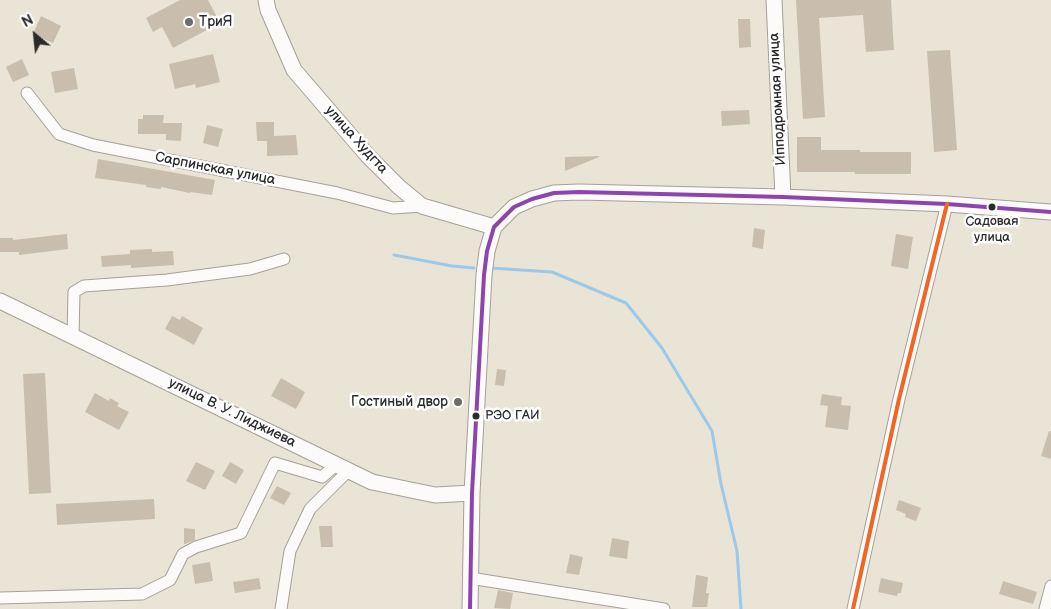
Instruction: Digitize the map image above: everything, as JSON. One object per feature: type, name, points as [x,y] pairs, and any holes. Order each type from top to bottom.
[{"type":"street","name":"улица Худгта","points":[[266,0],[268,10],[294,70],[368,156],[399,187],[422,206],[494,227]]},
{"type":"street","name":"Ипподромная улица","points":[[774,0],[783,197]]},
{"type":"street","name":"Сарпинская улица","points":[[27,93],[59,134],[93,145],[337,193],[393,208],[422,206]]},
{"type":"street","points":[[470,609],[472,493],[484,275],[494,227],[514,207],[532,199],[554,194],[579,192],[783,197],[947,204],[1051,212]]},
{"type":"street","points":[[853,609],[899,399],[947,204]]},
{"type":"street","points":[[73,336],[74,292],[84,286],[167,280],[250,269],[284,259]]},
{"type":"street","name":"улица В. У. Лиджиева","points":[[0,301],[372,482],[435,495],[472,493]]},
{"type":"street","points":[[0,598],[142,594],[170,580],[183,554],[196,547],[241,533],[275,463],[322,477],[343,467]]},
{"type":"street","points":[[281,609],[290,551],[310,509],[343,467]]},
{"type":"street","points":[[470,578],[664,609]]},
{"type":"street","points":[[1045,609],[1051,586]]},
{"type":"building","points":[[180,0],[208,0],[220,23],[173,48],[162,27],[153,32],[146,18]]},
{"type":"building","points":[[796,0],[891,0],[894,50],[866,52],[863,15],[819,18],[825,117],[803,119]]},
{"type":"building","points":[[41,16],[61,26],[53,43],[33,34]]},
{"type":"building","points":[[738,19],[750,19],[751,47],[739,48]]},
{"type":"building","points":[[950,50],[957,150],[934,152],[927,51]]},
{"type":"building","points":[[213,54],[220,82],[196,88],[195,84],[175,89],[169,64]]},
{"type":"building","points":[[22,59],[29,75],[13,82],[6,67]]},
{"type":"building","points":[[74,68],[78,89],[55,93],[51,72]]},
{"type":"building","points":[[749,110],[750,124],[722,126],[721,111]]},
{"type":"building","points":[[143,115],[164,115],[163,123],[182,123],[181,141],[166,140],[166,134],[138,134],[138,119],[143,119]]},
{"type":"building","points":[[256,122],[274,122],[274,136],[296,135],[298,155],[267,156],[267,141],[257,141]]},
{"type":"building","points":[[207,125],[223,129],[218,147],[203,143]]},
{"type":"building","points":[[797,137],[821,137],[821,150],[911,152],[911,174],[797,172]]},
{"type":"building","points":[[565,157],[599,157],[565,171]]},
{"type":"building","points":[[98,159],[215,180],[212,195],[161,187],[161,189],[146,187],[146,185],[95,178]]},
{"type":"building","points":[[754,228],[765,230],[763,249],[752,247]]},
{"type":"building","points":[[67,234],[68,249],[19,255],[19,252],[0,252],[0,238],[13,238],[13,240]]},
{"type":"building","points":[[896,234],[913,237],[908,269],[891,266]]},
{"type":"building","points":[[152,249],[152,252],[173,251],[174,265],[131,268],[131,265],[102,267],[101,256],[130,254],[130,250]]},
{"type":"building","points":[[172,316],[180,320],[182,316],[203,328],[194,345],[165,329]]},
{"type":"building","points":[[497,369],[506,370],[504,386],[495,385]]},
{"type":"building","points":[[45,373],[51,493],[29,494],[23,374]]},
{"type":"building","points":[[281,378],[305,392],[296,409],[271,396]]},
{"type":"building","points":[[95,393],[109,401],[110,398],[119,403],[117,406],[129,412],[119,430],[85,412]]},
{"type":"building","points":[[822,394],[842,397],[841,405],[851,406],[848,430],[825,427],[828,406],[820,405]]},
{"type":"building","points":[[1049,431],[1051,431],[1051,459],[1041,456]]},
{"type":"building","points":[[196,462],[215,471],[205,490],[186,481]]},
{"type":"building","points":[[230,462],[244,470],[236,484],[222,476]]},
{"type":"building","points":[[277,486],[291,493],[284,505],[270,498]]},
{"type":"building","points":[[154,499],[155,519],[57,525],[56,504]]},
{"type":"building","points":[[899,500],[921,508],[916,521],[905,517],[906,514],[896,510]]},
{"type":"building","points":[[319,526],[332,526],[333,547],[321,547]]},
{"type":"building","points":[[184,528],[195,529],[195,540],[184,544]]},
{"type":"building","points":[[612,538],[629,541],[627,559],[609,556]]},
{"type":"building","points":[[570,554],[583,557],[579,575],[566,573]]},
{"type":"building","points":[[210,562],[213,581],[195,584],[192,565]]},
{"type":"building","points":[[696,575],[708,577],[706,593],[709,593],[707,607],[692,607]]},
{"type":"building","points":[[259,578],[261,589],[235,593],[233,582]]},
{"type":"building","points":[[881,578],[903,583],[901,593],[898,593],[897,596],[878,592]]},
{"type":"building","points":[[1003,581],[1037,592],[1033,604],[999,594]]},
{"type":"building","points":[[498,590],[513,593],[510,609],[494,608]]},
{"type":"waterway","points":[[394,255],[452,266],[474,268]]},
{"type":"waterway","points":[[491,268],[552,272],[626,303],[662,348],[712,431],[721,484],[737,551],[741,609]]},
{"type":"transit line","points":[[470,609],[472,493],[484,275],[487,251],[494,227],[514,207],[532,199],[554,193],[579,192],[783,197],[947,204],[1051,212]]},
{"type":"transit line","points":[[853,609],[899,399],[947,204]]},
{"type":"place","name":"ТриЯ","points":[[189,22]]},
{"type":"place","name":"Садовая улица","points":[[992,207]]},
{"type":"place","name":"Гостиный двор","points":[[458,402]]},
{"type":"place","name":"РЭО ГАИ","points":[[476,416]]}]
